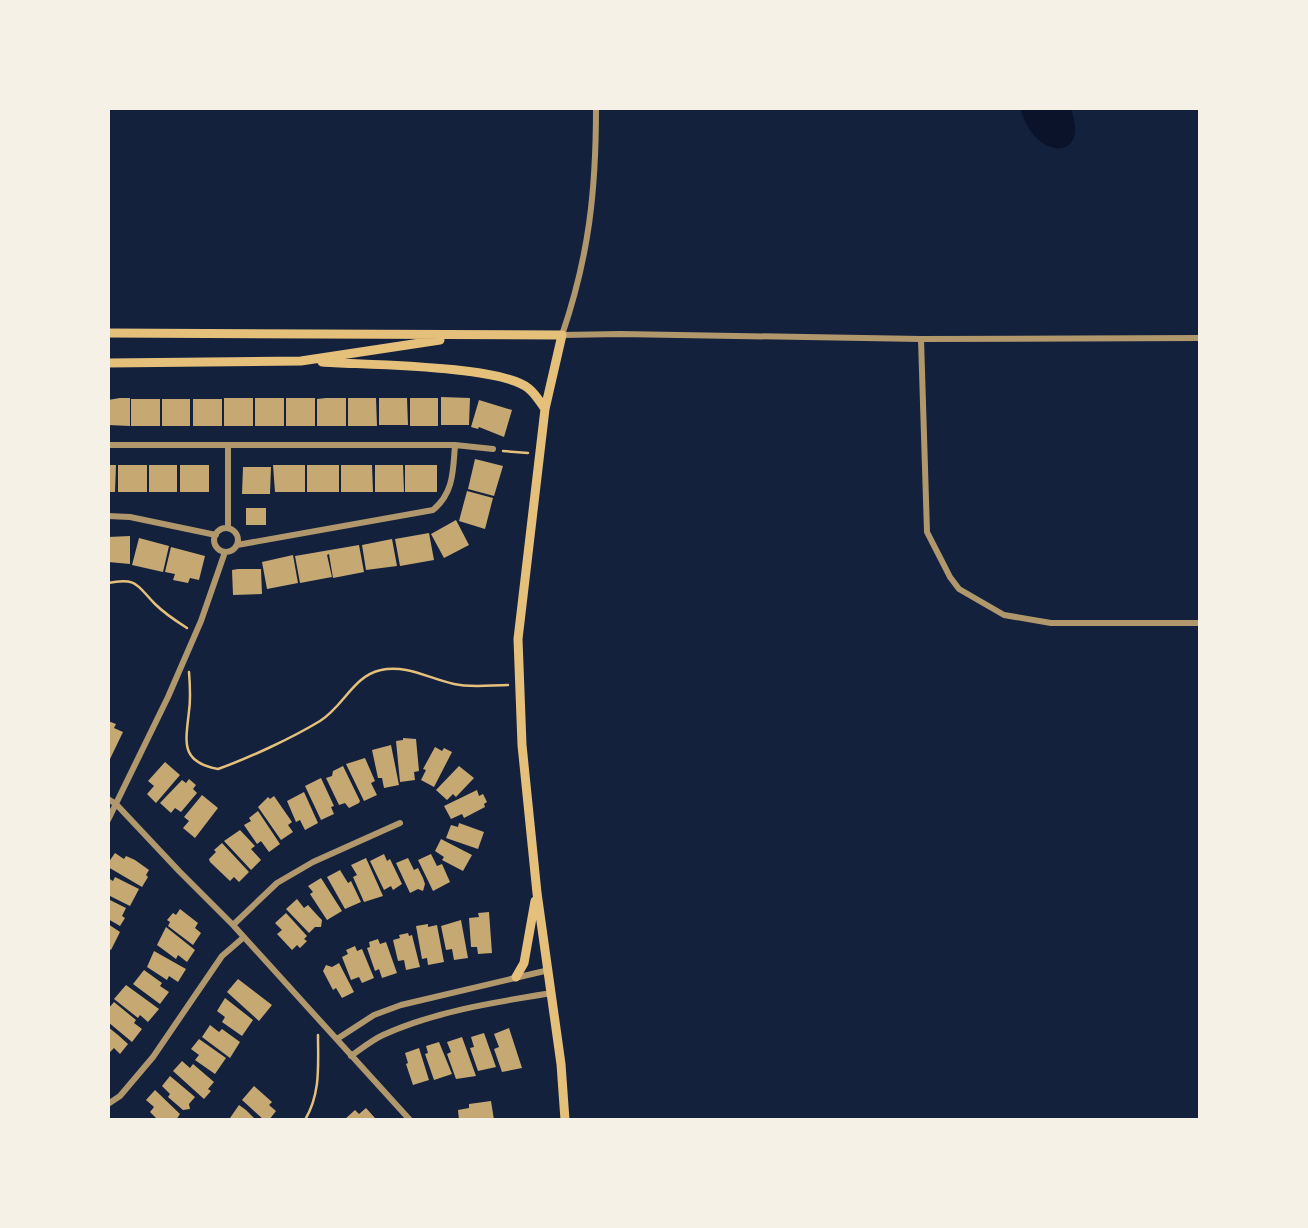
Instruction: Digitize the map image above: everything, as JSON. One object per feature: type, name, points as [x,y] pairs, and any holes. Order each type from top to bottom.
[{"type":"main road","points":[[108,333],[562,335],[545,409],[518,639],[522,745],[565,1119]]},
{"type":"main road","points":[[301,361],[463,336]]},
{"type":"main road","points":[[108,363],[301,361],[420,368],[496,376],[529,388],[545,409]]},
{"type":"main road","points":[[516,977],[524,962],[537,892]]},
{"type":"street","points":[[596,108],[594,197],[586,251],[562,335],[921,339],[1199,338]]},
{"type":"street","points":[[921,339],[927,532],[959,589],[1004,615],[1051,623],[1199,623]]},
{"type":"street","points":[[108,445],[454,445],[493,450]]},
{"type":"street","points":[[229,528],[221,529],[216,535],[216,546],[225,552],[237,545],[433,510],[440,504],[452,484],[454,445]]},
{"type":"street","points":[[228,446],[229,528],[237,535],[237,545]]},
{"type":"street","points":[[108,516],[130,517],[216,535]]},
{"type":"street","points":[[108,820],[201,621],[225,552]]},
{"type":"street","points":[[108,799],[116,804],[178,872],[233,925],[410,1119]]},
{"type":"street","points":[[233,925],[276,883],[313,862],[400,823]]},
{"type":"street","points":[[108,1104],[120,1096],[153,1057],[222,956],[244,937]]},
{"type":"street","points":[[337,1039],[374,1014],[401,1005],[549,970]]},
{"type":"street","points":[[351,1056],[381,1036],[411,1024],[476,1006],[552,993]]},
{"type":"path","points":[[493,450],[539,455]]},
{"type":"path","points":[[108,583],[123,580],[138,585],[154,603],[195,634]]},
{"type":"path","points":[[182,664],[189,669],[191,694],[185,742],[189,755],[210,768],[218,769],[319,721],[348,697],[357,681],[379,670],[404,669],[461,685],[519,685]]},
{"type":"path","points":[[305,1119],[311,1108],[319,1074],[318,1032]]},
{"type":"water","points":[[1021,109],[1071,109],[1075,127],[1073,139],[1067,146],[1058,148],[1047,145],[1036,138],[1027,126]]},
{"type":"building","points":[[441,397],[470,398],[469,425],[441,425]]},
{"type":"building","points":[[130,398],[130,426],[108,425],[108,400]]},
{"type":"building","points":[[224,398],[253,398],[253,426],[224,426]]},
{"type":"building","points":[[255,398],[284,398],[284,426],[255,426]]},
{"type":"building","points":[[286,398],[315,398],[315,426],[286,426]]},
{"type":"building","points":[[346,398],[346,426],[317,426],[317,399]]},
{"type":"building","points":[[348,398],[376,398],[377,426],[348,426]]},
{"type":"building","points":[[379,398],[407,398],[408,425],[379,425]]},
{"type":"building","points":[[410,398],[438,398],[438,426],[410,426]]},
{"type":"building","points":[[131,399],[160,399],[160,426],[131,426]]},
{"type":"building","points":[[162,399],[190,399],[190,426],[162,426]]},
{"type":"building","points":[[193,399],[222,399],[222,426],[193,426]]},
{"type":"building","points":[[479,400],[512,410],[504,437],[479,427],[471,427]]},
{"type":"building","points":[[475,459],[503,466],[494,496],[468,489]]},
{"type":"building","points":[[108,465],[116,465],[115,492],[108,492]]},
{"type":"building","points":[[118,465],[147,465],[147,492],[118,492]]},
{"type":"building","points":[[149,465],[177,465],[177,492],[149,492]]},
{"type":"building","points":[[180,465],[209,465],[209,492],[180,492]]},
{"type":"building","points":[[273,465],[305,465],[305,492],[275,492]]},
{"type":"building","points":[[307,465],[339,465],[339,492],[307,492]]},
{"type":"building","points":[[341,465],[372,465],[373,492],[341,492]]},
{"type":"building","points":[[375,465],[403,465],[404,492],[375,492]]},
{"type":"building","points":[[405,465],[437,465],[437,492],[405,492]]},
{"type":"building","points":[[243,467],[271,467],[270,494],[242,494]]},
{"type":"building","points":[[467,491],[493,498],[485,529],[459,521]]},
{"type":"building","points":[[246,508],[266,508],[266,525],[246,525]]},
{"type":"building","points":[[456,520],[469,545],[444,558],[431,534]]},
{"type":"building","points":[[429,533],[434,560],[400,566],[395,539]]},
{"type":"building","points":[[130,536],[130,564],[108,562],[108,537]]},
{"type":"building","points":[[139,538],[169,546],[163,572],[132,565]]},
{"type":"building","points":[[392,539],[397,566],[366,570],[362,545]]},
{"type":"building","points":[[359,545],[364,572],[333,578],[329,554],[327,555],[332,577],[300,583],[295,556]]},
{"type":"building","points":[[171,547],[205,556],[199,580],[190,578],[188,583],[173,580],[175,574],[165,572]]},
{"type":"building","points":[[293,555],[298,583],[267,589],[262,562]]},
{"type":"building","points":[[261,569],[262,594],[233,595],[232,570]]},
{"type":"building","points":[[108,721],[116,724],[114,728],[123,732],[110,759],[108,758]]},
{"type":"building","points":[[403,738],[416,739],[419,771],[414,772],[415,780],[400,782],[396,741]]},
{"type":"building","points":[[391,745],[399,785],[384,788],[382,778],[378,778],[372,750]]},
{"type":"building","points":[[435,747],[452,752],[434,787],[421,780],[426,770],[423,769]]},
{"type":"building","points":[[365,758],[375,781],[371,783],[377,795],[364,801],[346,764]]},
{"type":"building","points":[[165,762],[180,775],[156,803],[147,794],[154,786],[148,781]]},
{"type":"building","points":[[343,766],[360,801],[349,808],[345,803],[339,805],[326,778]]},
{"type":"building","points":[[459,766],[474,778],[456,797],[453,794],[447,800],[436,790]]},
{"type":"building","points":[[321,778],[334,806],[331,807],[334,814],[321,820],[305,786]]},
{"type":"building","points":[[189,779],[196,785],[193,789],[197,793],[181,812],[175,808],[171,813],[160,803],[182,780],[186,783]]},
{"type":"building","points":[[477,790],[479,796],[483,794],[487,802],[485,807],[464,818],[462,814],[451,819],[444,806]]},
{"type":"building","points":[[304,792],[318,823],[305,830],[300,820],[296,822],[287,801]]},
{"type":"building","points":[[202,795],[218,808],[195,838],[183,828],[189,821],[184,817]]},
{"type":"building","points":[[274,796],[292,822],[288,825],[293,832],[281,840],[258,807],[268,797],[270,799]]},
{"type":"building","points":[[258,811],[280,844],[269,852],[261,841],[257,844],[244,825],[251,821],[249,818]]},
{"type":"building","points":[[459,823],[484,832],[478,849],[446,838],[451,825],[458,827]]},
{"type":"building","points":[[240,830],[255,846],[251,849],[261,860],[251,870],[224,841]]},
{"type":"building","points":[[441,839],[472,855],[463,871],[442,860],[444,857],[435,851]]},
{"type":"building","points":[[222,843],[249,872],[239,882],[234,877],[230,881],[210,862],[209,859],[216,852],[214,850]]},
{"type":"building","points":[[115,853],[124,859],[126,856],[135,860],[149,870],[142,887],[108,867]]},
{"type":"building","points":[[384,854],[387,861],[390,859],[402,884],[393,890],[391,886],[384,890],[370,861]]},
{"type":"building","points":[[431,854],[437,866],[442,864],[450,882],[433,891],[418,860]]},
{"type":"building","points":[[366,858],[383,896],[364,902],[353,877],[357,875],[351,865]]},
{"type":"building","points":[[408,858],[414,870],[418,868],[423,878],[423,891],[418,889],[410,893],[396,863]]},
{"type":"building","points":[[340,870],[348,883],[351,881],[361,902],[345,909],[327,877]]},
{"type":"building","points":[[115,877],[139,889],[130,906],[108,895],[108,878],[113,881]]},
{"type":"building","points":[[321,878],[342,911],[327,920],[310,894],[313,892],[308,886]]},
{"type":"building","points":[[108,899],[126,908],[122,916],[125,918],[120,926],[108,919]]},
{"type":"building","points":[[297,899],[304,908],[308,905],[322,920],[321,927],[315,927],[309,933],[286,909]]},
{"type":"building","points":[[180,909],[198,923],[195,928],[201,933],[193,945],[168,926],[170,922],[167,920]]},
{"type":"building","points":[[489,912],[492,953],[478,954],[477,947],[471,947],[469,918],[479,917],[478,913]]},
{"type":"building","points":[[286,913],[307,936],[304,939],[307,941],[300,948],[297,945],[292,950],[277,934],[282,930],[275,923]]},
{"type":"building","points":[[461,920],[468,958],[454,960],[452,949],[446,950],[441,926]]},
{"type":"building","points":[[108,924],[120,932],[111,950],[108,948]]},
{"type":"building","points":[[428,924],[428,927],[437,925],[444,962],[428,965],[427,958],[422,959],[416,926]]},
{"type":"building","points":[[166,927],[195,950],[187,962],[178,955],[176,959],[157,945]]},
{"type":"building","points":[[408,933],[409,936],[412,935],[420,967],[406,970],[404,960],[398,961],[393,940]]},
{"type":"building","points":[[378,939],[380,944],[386,942],[397,973],[382,978],[379,969],[375,971],[367,948],[370,947],[369,942]]},
{"type":"building","points":[[355,946],[357,951],[362,949],[374,978],[362,983],[359,977],[351,980],[342,957],[348,954],[346,950]]},
{"type":"building","points":[[154,951],[186,969],[178,982],[169,976],[167,980],[147,967]]},
{"type":"building","points":[[339,963],[354,992],[342,998],[336,988],[333,990],[323,971],[326,965],[332,967]]},
{"type":"building","points":[[144,970],[162,983],[160,986],[169,992],[160,1004],[133,984]]},
{"type":"building","points":[[238,979],[272,1005],[259,1021],[227,992]]},
{"type":"building","points":[[126,985],[159,1009],[148,1022],[140,1015],[138,1018],[114,999]]},
{"type":"building","points":[[225,998],[253,1020],[242,1036],[222,1022],[225,1017],[217,1011]]},
{"type":"building","points":[[114,1002],[136,1020],[134,1023],[142,1029],[132,1042],[108,1022],[108,1009]]},
{"type":"building","points":[[210,1025],[219,1032],[222,1029],[240,1042],[230,1058],[202,1037]]},
{"type":"building","points":[[108,1027],[128,1044],[120,1054],[114,1048],[108,1054]]},
{"type":"building","points":[[509,1028],[522,1068],[502,1072],[494,1049],[499,1047],[494,1034]]},
{"type":"building","points":[[484,1033],[496,1067],[478,1071],[470,1048],[474,1047],[471,1037]]},
{"type":"building","points":[[462,1037],[476,1076],[456,1079],[447,1054],[451,1052],[447,1042]]},
{"type":"building","points":[[199,1039],[226,1058],[215,1074],[195,1060],[199,1055],[191,1049]]},
{"type":"building","points":[[439,1042],[452,1074],[434,1080],[425,1054],[428,1053],[426,1046]]},
{"type":"building","points":[[419,1048],[429,1080],[413,1085],[405,1053]]},
{"type":"building","points":[[182,1061],[190,1068],[193,1064],[214,1082],[204,1099],[173,1071]]},
{"type":"building","points":[[170,1076],[195,1097],[189,1104],[190,1109],[183,1110],[168,1097],[170,1094],[162,1086]]},
{"type":"building","points":[[254,1086],[272,1102],[269,1105],[276,1111],[269,1120],[264,1120],[242,1100]]},
{"type":"building","points":[[155,1090],[180,1114],[176,1120],[158,1120],[150,1112],[154,1107],[146,1100]]},
{"type":"building","points":[[491,1101],[494,1120],[459,1120],[458,1110],[469,1108],[469,1104]]},
{"type":"building","points":[[239,1105],[246,1110],[256,1120],[230,1118]]},
{"type":"building","points":[[366,1108],[375,1118],[373,1120],[344,1120],[355,1110],[359,1114]]}]
